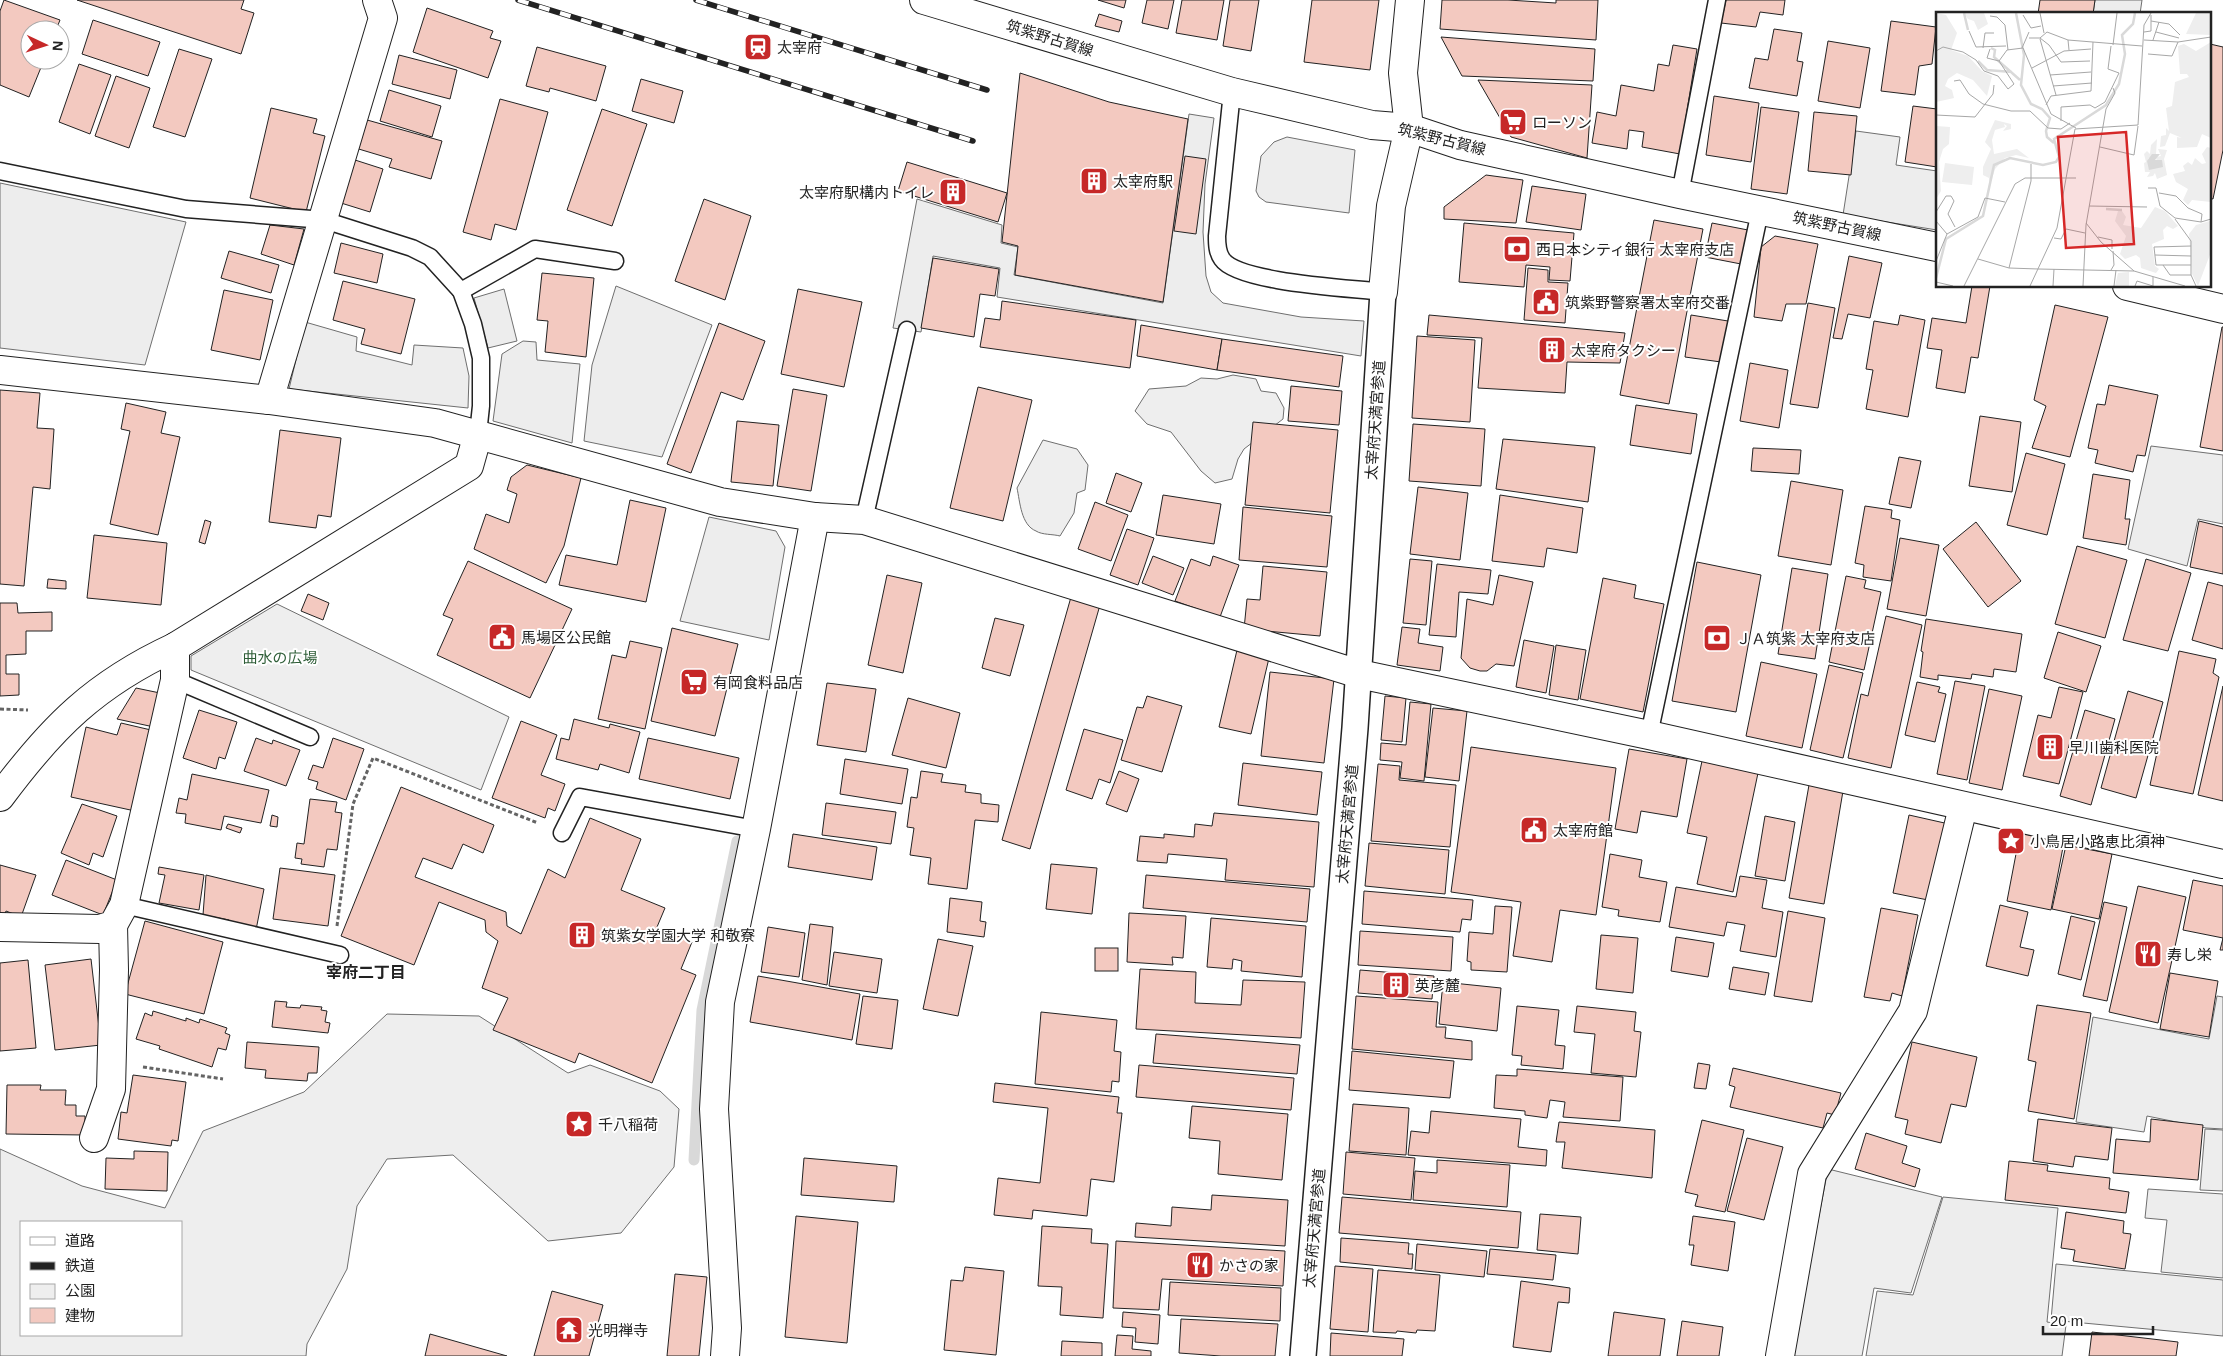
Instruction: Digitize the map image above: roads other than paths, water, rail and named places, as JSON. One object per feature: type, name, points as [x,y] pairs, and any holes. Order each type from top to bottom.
[{"type":"street","points":[[269,400],[383,18],[377,0]]},
{"type":"street","name":"筑紫野古賀線","points":[[924,0],[1232,92],[1372,125],[1409,128],[1460,145],[1680,194],[1936,247]]},
{"type":"street","points":[[1383,292],[1391,206],[1409,128],[1403,73],[1410,0]]},
{"type":"street","points":[[2135,288],[2223,309]]},
{"type":"street","name":"太宰府天満宮参道","points":[[1303,1356],[1359,674],[1383,292]]},
{"type":"street","points":[[0,370],[269,400],[436,423],[720,502],[815,517],[864,520],[1359,674],[1649,735],[2223,864]]},
{"type":"street","points":[[0,797],[28,759],[74,711],[105,686],[140,664],[175,647],[469,466],[478,434]]},
{"type":"street","points":[[725,1356],[727,1328],[714,1109],[720,1002],[756,829],[815,517]]},
{"type":"street","points":[[94,1138],[111,1089],[118,915],[175,680],[175,647]]},
{"type":"street","points":[[1780,1356],[1812,1174],[1913,1011],[1963,807]]},
{"type":"street","points":[[0,926],[100,929],[118,915]]},
{"type":"lane","points":[[1680,194],[1717,0]]},
{"type":"lane","points":[[1232,92],[1217,236],[1217,248],[1222,260],[1234,269],[1269,279],[1383,292]]},
{"type":"lane","points":[[0,171],[186,209],[324,220],[412,248],[430,257],[461,291],[474,324],[481,358],[481,406],[478,434]]},
{"type":"lane","points":[[1649,735],[1760,211]]},
{"type":"lane","points":[[461,291],[535,249],[615,260]]},
{"type":"lane","points":[[864,520],[907,330]]},
{"type":"lane","points":[[175,680],[310,736]]},
{"type":"lane","points":[[562,833],[580,797],[756,829]]},
{"type":"lane","points":[[118,915],[337,954]]},
{"type":"waterway","points":[[694,1160],[702,1010],[737,841]]},
{"type":"railway","points":[[518,0],[973,141]]},
{"type":"railway","points":[[696,0],[987,90]]},
{"type":"place","name":"太宰府","points":[[758,47]]},
{"type":"place","name":"ローソン","points":[[1513,122]]},
{"type":"place","name":"太宰府駅","points":[[1094,181]]},
{"type":"place","name":"太宰府駅構内トイレ","points":[[953,192]]},
{"type":"place","name":"西日本シティ銀行 太宰府支店","points":[[1517,249]]},
{"type":"place","name":"筑紫野警察署太宰府交番","points":[[1546,302]]},
{"type":"place","name":"太宰府タクシー","points":[[1552,350]]},
{"type":"place","name":"馬場区公民館","points":[[502,637]]},
{"type":"place","name":"ＪＡ筑紫 太宰府支店","points":[[1717,638]]},
{"type":"place","name":"有岡食料品店","points":[[694,682]]},
{"type":"place","name":"早川歯科医院","points":[[2050,747]]},
{"type":"place","name":"太宰府館","points":[[1534,830]]},
{"type":"place","name":"小鳥居小路恵比須神","points":[[2011,841]]},
{"type":"place","name":"筑紫女学園大学 和敬寮","points":[[582,935]]},
{"type":"place","name":"寿し栄","points":[[2148,954]]},
{"type":"place","name":"英彦麓","points":[[1396,985]]},
{"type":"place","name":"千八稲荷","points":[[579,1124]]},
{"type":"place","name":"かさの家","points":[[1200,1265]]},
{"type":"place","name":"光明禅寺","points":[[569,1330]]},
{"type":"district","name":"宰府二丁目","points":[[366,972]]},
{"type":"park label","name":"曲水の広場","points":[[280,657]]}]
